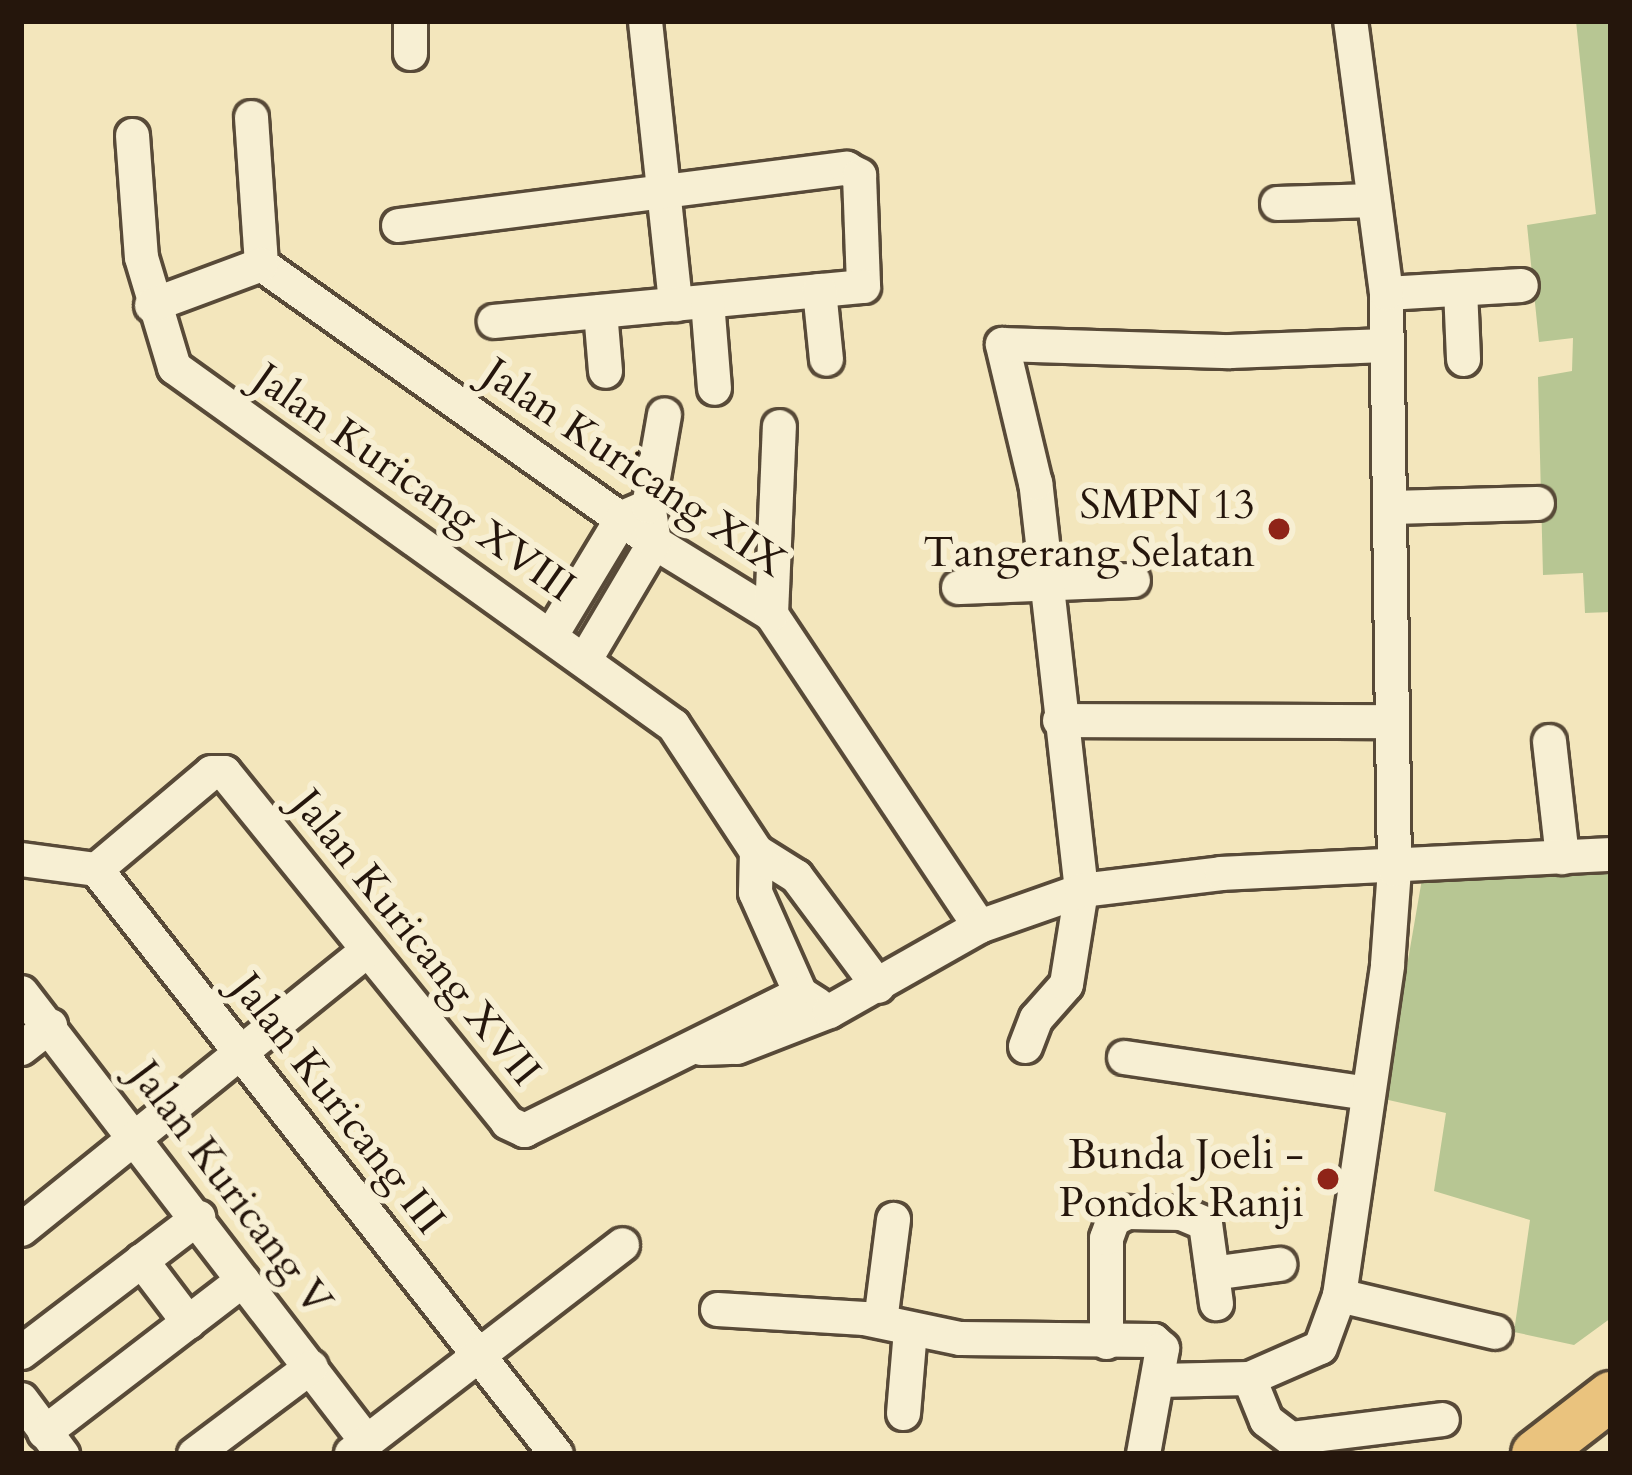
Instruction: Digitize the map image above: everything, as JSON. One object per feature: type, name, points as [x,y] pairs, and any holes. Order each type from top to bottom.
[{"type":"highway","points":[[1536,1454],[1611,1396]]},
{"type":"street","points":[[645,21],[662,190],[714,388]]},
{"type":"street","points":[[1143,1454],[1149,1388],[1158,1380],[1250,1378],[1320,1347],[1339,1295],[1394,869],[1386,293],[1350,21]]},
{"type":"street","points":[[151,305],[261,264],[251,117]]},
{"type":"street","name":"Jalan Kuricang XVIII","points":[[131,135],[151,305],[164,351],[187,381],[586,657],[673,725],[756,851],[796,876],[878,986]]},
{"type":"street","points":[[398,225],[853,169],[861,184],[863,286],[494,321]]},
{"type":"street","points":[[1277,203],[1373,200]]},
{"type":"street","name":"Jalan Kuricang XIX","points":[[261,264],[635,512]]},
{"type":"street","points":[[1386,293],[1521,285]]},
{"type":"street","points":[[1460,289],[1463,359]]},
{"type":"street","points":[[819,290],[826,358]]},
{"type":"street","points":[[600,311],[605,371]]},
{"type":"street","points":[[1025,1046],[1036,1018],[1066,984],[1082,890],[1035,483],[1002,344],[1246,352],[1385,345]]},
{"type":"street","points":[[552,633],[635,512],[664,414]]},
{"type":"street","points":[[771,614],[779,426]]},
{"type":"street","points":[[1390,507],[1537,502]]},
{"type":"street","points":[[586,657],[654,542],[635,512]]},
{"type":"street","name":"Jalan Kuricang XIX","points":[[654,542],[771,614],[979,926]]},
{"type":"street","points":[[958,587],[1133,580]]},
{"type":"street","points":[[1059,720],[1389,721]]},
{"type":"street","points":[[1549,741],[1562,857]]},
{"type":"street","name":"Jalan Kuricang XVII","points":[[96,869],[218,770],[515,1128],[536,1129],[701,1048],[724,1025],[800,993]]},
{"type":"street","name":"Jalan Kuricang XVIII","points":[[756,851],[755,892],[800,993]]},
{"type":"street","name":"Jalan Kuricang XVII","points":[[701,1048],[736,1047],[829,1011],[979,926],[1082,890],[1201,874],[1394,869],[1611,854]]},
{"type":"street","points":[[21,859],[96,869]]},
{"type":"street","name":"Jalan Kuricang III","points":[[96,869],[556,1454]]},
{"type":"street","points":[[21,1229],[366,951]]},
{"type":"street","name":"Jalan Kuricang V","points":[[21,992],[311,1366],[357,1448]]},
{"type":"street","points":[[800,993],[829,1011]]},
{"type":"street","points":[[21,1048],[50,1025]]},
{"type":"street","points":[[1124,1057],[1367,1093]]},
{"type":"street","points":[[1106,1342],[1113,1219],[1126,1211],[1192,1215],[1205,1223],[1214,1288],[1279,1264]]},
{"type":"street","points":[[21,1352],[198,1216]]},
{"type":"street","points":[[893,1219],[903,1413]]},
{"type":"street","points":[[357,1448],[622,1244]]},
{"type":"street","points":[[141,1260],[188,1322]]},
{"type":"street","points":[[21,1399],[53,1443],[242,1280]]},
{"type":"street","points":[[1339,1295],[1495,1332]]},
{"type":"street","points":[[717,1309],[1158,1343],[1158,1380]]},
{"type":"street","points":[[194,1454],[311,1366]]},
{"type":"street","points":[[1250,1378],[1266,1420],[1290,1438],[1442,1419]]},
{"type":"green space","points":[[1576,21],[1611,21],[1611,612],[1585,613],[1583,573],[1543,575],[1538,377],[1572,371],[1573,338],[1539,342],[1527,225],[1596,214]]},
{"type":"green space","points":[[1611,867],[1611,1318],[1574,1345],[1514,1332],[1530,1220],[1434,1191],[1446,1113],[1384,1099],[1422,879]]},
{"type":"place","name":"SMPN 13 Tangerang Selatan","points":[[1279,529]]},
{"type":"place","name":"Bunda Joeli - Pondok Ranji","points":[[1328,1179]]}]
